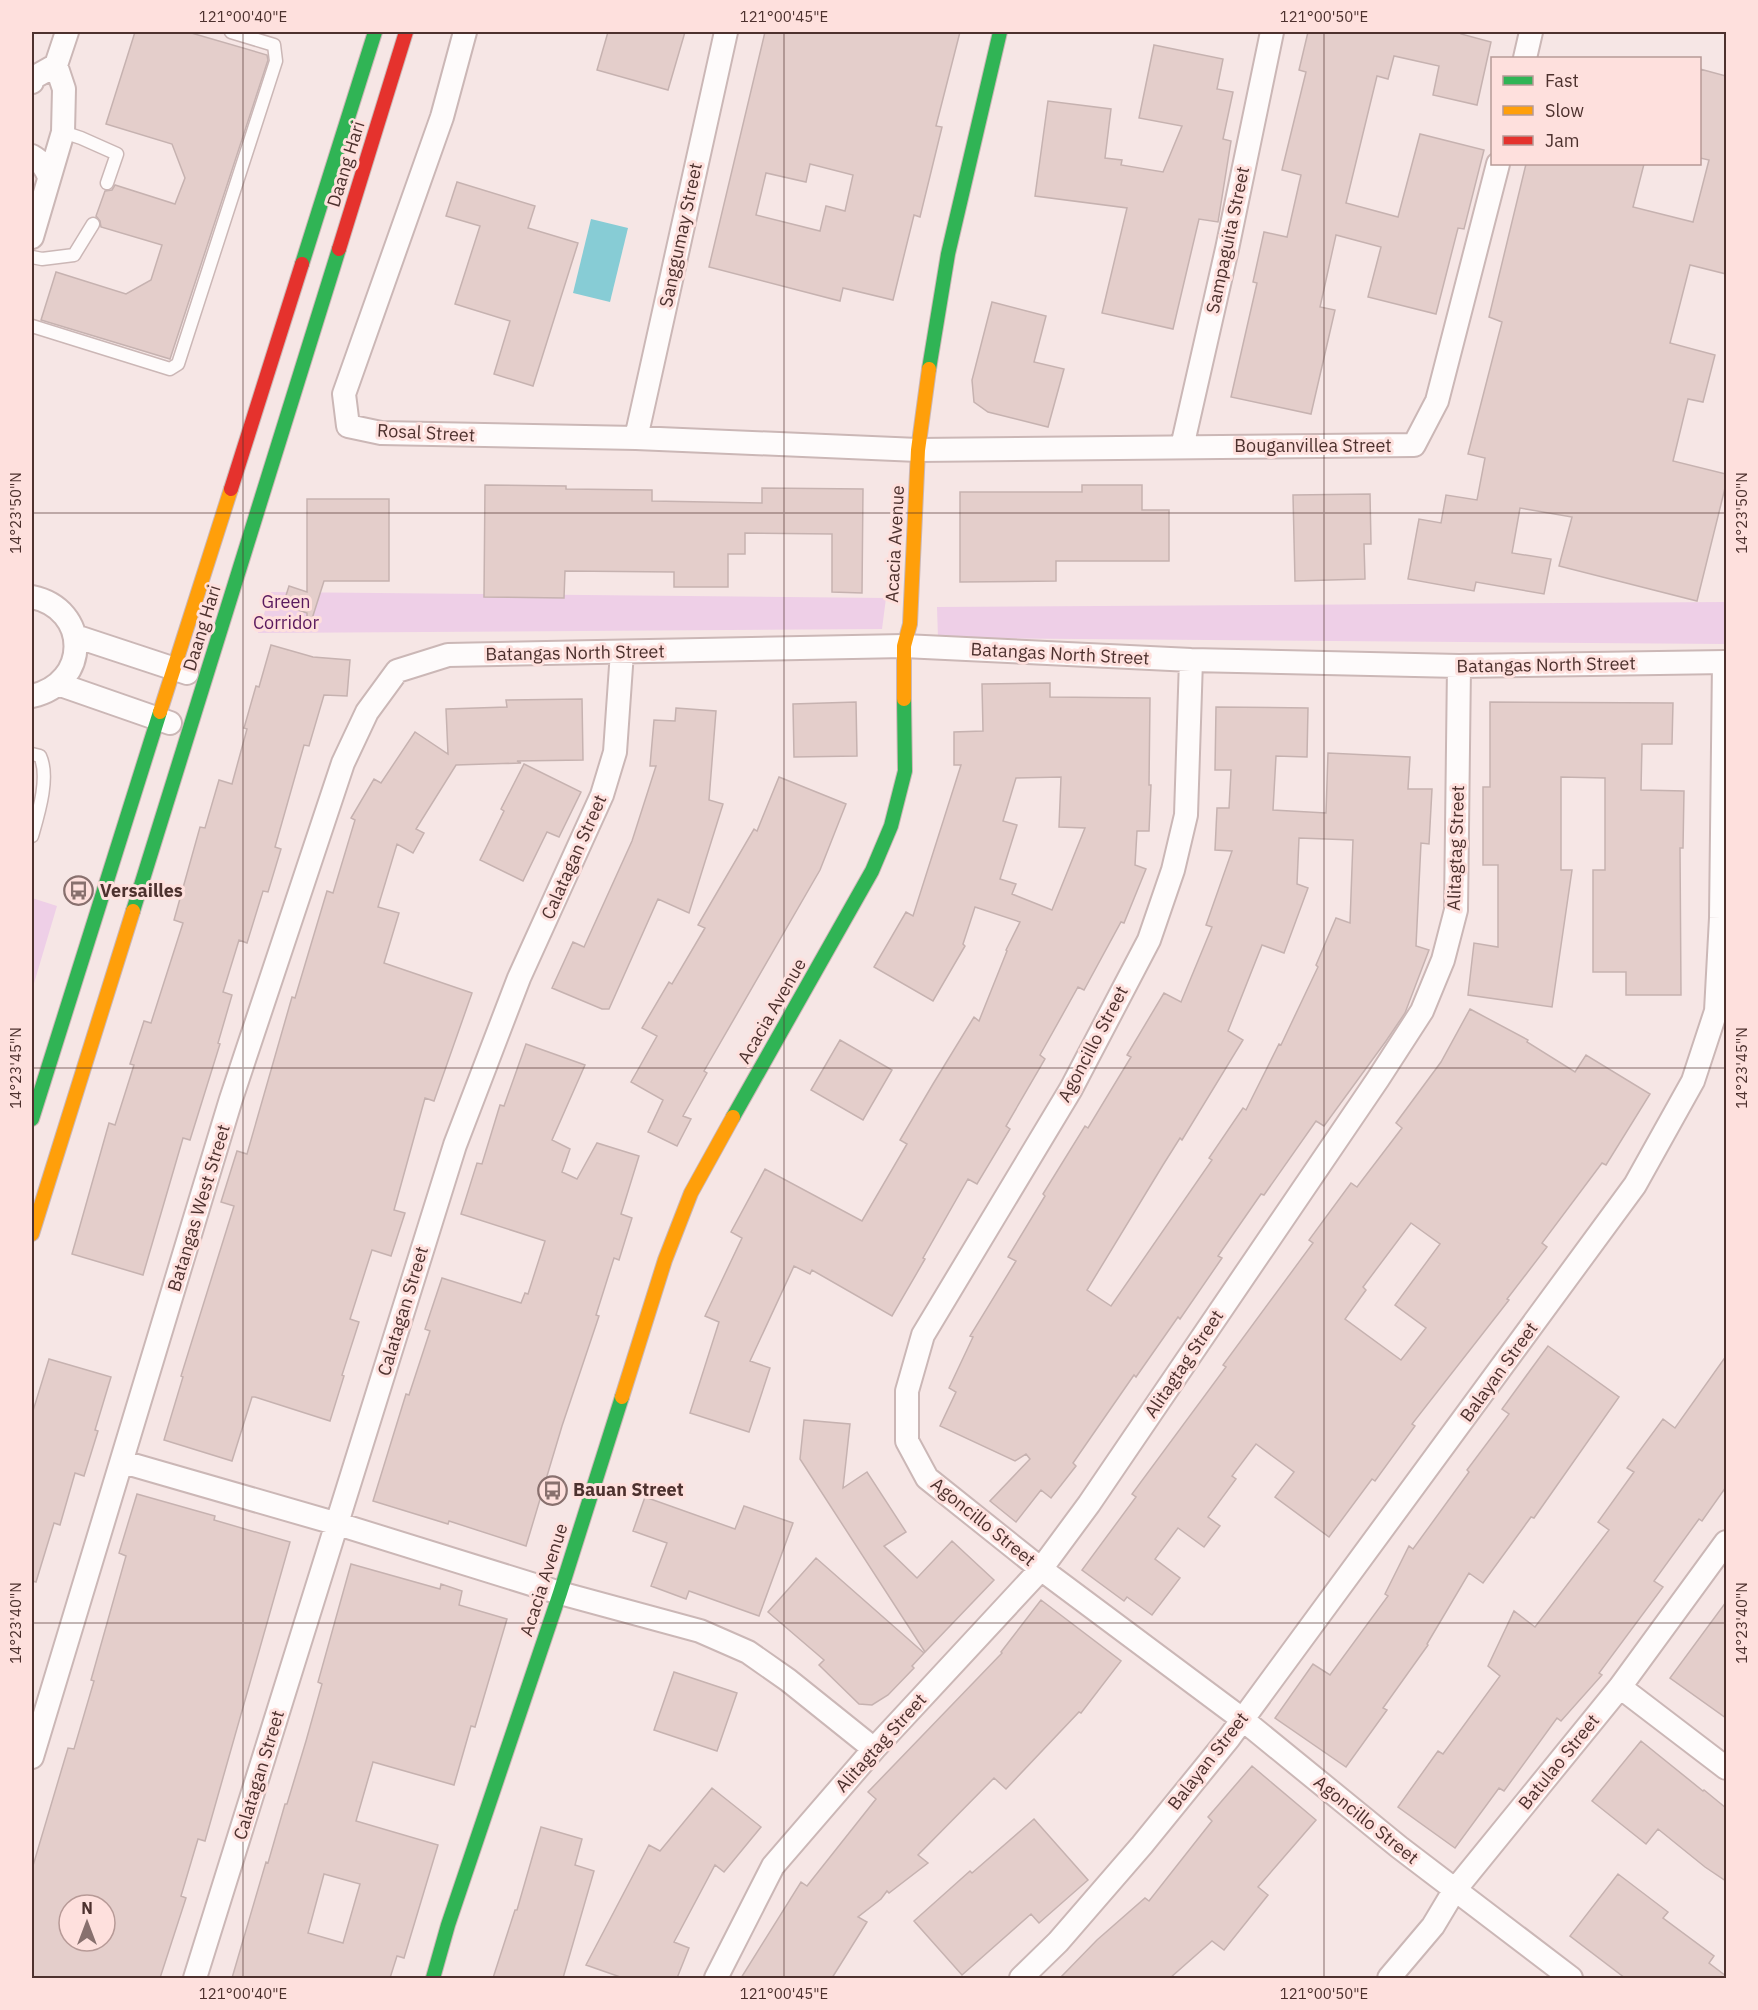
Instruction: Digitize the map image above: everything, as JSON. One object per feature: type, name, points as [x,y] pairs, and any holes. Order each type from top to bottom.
[{"type":"main road","name":"Daang Hari","points":[[32,1119],[375,32]]},
{"type":"main road","name":"Daang Hari","points":[[32,1234],[406,32]]},
{"type":"main road","name":"Acacia Avenue","points":[[433,1978],[452,1914],[560,1593],[665,1260],[691,1193],[872,871],[891,826],[905,771],[904,646],[910,624],[918,450],[948,254],[1000,32]]},
{"type":"street","points":[[41,194],[63,132],[64,89],[56,65],[67,32]]},
{"type":"street","name":"Rosal Street","points":[[465,32],[442,117],[345,394],[348,426],[381,433],[636,438],[918,450]]},
{"type":"street","name":"Sanggumay Street","points":[[636,438],[726,32]]},
{"type":"street","name":"Sampaguita Street","points":[[1182,447],[1227,249],[1272,32]]},
{"type":"street","points":[[1525,57],[1531,32]]},
{"type":"street","points":[[32,81],[33,78],[56,65]]},
{"type":"street","points":[[32,156],[39,159],[45,167],[32,237]]},
{"type":"street","name":"Bouganvillea Street","points":[[918,450],[1414,445],[1437,401],[1498,165]]},
{"type":"street","points":[[32,597],[44,600],[58,608],[69,621],[75,636],[76,649],[67,674],[58,684],[44,693],[32,696]]},
{"type":"street","points":[[75,636],[205,679]]},
{"type":"street","name":"Batangas North Street","points":[[397,671],[448,655],[904,646],[1191,660],[1459,666],[1725,662]]},
{"type":"street","name":"Calatagan Street","points":[[195,1978],[455,1145],[519,978],[602,795],[615,752],[622,652]]},
{"type":"street","name":"Agoncillo Street","points":[[1191,660],[1186,815],[1173,870],[1149,940],[1071,1089],[923,1335],[907,1390],[907,1441],[927,1478],[1041,1569],[1242,1719],[1454,1891],[1571,1978]]},
{"type":"street","name":"Balayan Street","points":[[1021,1978],[1058,1942],[1135,1853],[1229,1738],[1635,1185],[1693,1081],[1716,1011],[1724,918],[1725,662]]},
{"type":"street","name":"Alitagtag Street","points":[[716,1978],[774,1866],[874,1749],[1041,1569],[1089,1504],[1365,1099],[1422,1011],[1443,960],[1456,910],[1459,666]]},
{"type":"street","name":"Batangas West Street","points":[[32,1757],[231,1099],[343,764],[367,712],[397,671]]},
{"type":"street","points":[[58,684],[188,729]]},
{"type":"street","points":[[123,1462],[338,1524],[560,1593],[700,1631],[748,1652],[788,1680],[874,1749]]},
{"type":"street","name":"Batulao Street","points":[[1389,1978],[1432,1926],[1454,1891],[1620,1687],[1726,1542]]},
{"type":"street","points":[[1620,1687],[1726,1768]]},
{"type":"lane","points":[[32,326],[170,369],[178,364],[276,61],[274,45],[231,32]]},
{"type":"lane","points":[[63,132],[117,154],[107,183]]},
{"type":"lane","points":[[32,257],[42,259],[74,255],[93,224]]},
{"type":"lane","points":[[32,754],[40,756],[44,764],[45,777],[32,836]]},
{"type":"green space","name":"Green Corridor","points":[[271,592],[886,598],[882,629],[258,633]]},
{"type":"green space","points":[[1726,602],[1726,644],[938,638],[937,607]]},
{"type":"green space","points":[[32,898],[57,906],[32,990]]},
{"type":"water","points":[[591,219],[628,228],[610,302],[573,293]]},
{"type":"building","points":[[135,32],[188,32],[267,55],[268,60],[170,359],[41,320],[56,272],[126,294],[151,280],[162,245],[101,227],[96,216],[105,191],[112,190],[115,185],[175,204],[185,178],[172,144],[106,124]]},
{"type":"building","points":[[608,32],[685,32],[668,90],[597,70]]},
{"type":"building","points":[[765,32],[960,32],[936,126],[942,127],[920,217],[914,215],[893,300],[843,288],[840,301],[709,267]],"holes":[[[810,164],[853,175],[845,211],[826,206],[820,231],[756,215],[766,173],[806,182]]]},
{"type":"building","points":[[1308,32],[1461,32],[1461,34],[1491,42],[1477,105],[1433,95],[1439,66],[1394,56],[1388,79],[1377,76],[1346,203],[1398,217],[1420,134],[1484,150],[1464,229],[1458,228],[1436,314],[1368,297],[1381,247],[1336,235],[1320,307],[1335,310],[1311,414],[1231,397],[1257,283],[1253,282],[1264,232],[1287,237],[1301,175],[1282,170],[1306,72],[1299,70]]},
{"type":"building","points":[[1154,45],[1223,59],[1217,89],[1233,92],[1223,139],[1231,141],[1218,222],[1199,219],[1173,329],[1102,313],[1127,208],[1035,196],[1048,101],[1111,109],[1105,158],[1122,160],[1121,165],[1163,172],[1182,126],[1139,118]]},
{"type":"building","points":[[1701,69],[1726,76],[1726,274],[1690,265],[1670,343],[1715,355],[1703,402],[1688,399],[1673,461],[1726,474],[1726,484],[1697,601],[1559,566],[1572,517],[1520,508],[1512,553],[1551,559],[1544,594],[1476,582],[1474,591],[1408,579],[1419,519],[1441,523],[1446,495],[1477,500],[1485,458],[1468,454],[1502,322],[1489,317],[1526,165],[1644,165],[1633,207],[1693,222],[1709,160],[1701,158]]},
{"type":"building","points":[[457,182],[535,206],[528,228],[578,243],[533,386],[494,374],[510,321],[455,304],[480,226],[446,216]]},
{"type":"building","points":[[992,302],[1046,316],[1034,362],[1064,369],[1048,427],[988,412],[974,402],[972,380]]},
{"type":"building","points":[[485,485],[652,490],[652,501],[762,503],[762,488],[863,489],[862,593],[832,592],[832,534],[745,533],[745,554],[728,554],[728,587],[674,587],[674,572],[565,571],[564,598],[484,597]]},
{"type":"building","points":[[1082,485],[1142,485],[1142,510],[1169,510],[1169,561],[1056,561],[1056,581],[960,582],[960,492],[1082,492]]},
{"type":"building","points":[[1370,494],[1371,544],[1364,544],[1365,579],[1295,581],[1293,495]]},
{"type":"building","points":[[307,499],[389,499],[389,581],[324,581],[311,622],[307,622],[307,613],[283,605],[289,586],[307,592]]},
{"type":"building","points":[[271,645],[313,657],[350,660],[347,696],[324,695],[309,746],[304,745],[275,847],[281,849],[268,892],[263,891],[247,943],[239,940],[223,992],[232,995],[218,1043],[220,1044],[190,1140],[183,1138],[143,1275],[72,1254],[109,1123],[115,1125],[134,1065],[130,1064],[144,1021],[151,1023],[183,923],[174,920],[200,827],[205,828],[219,780],[232,784],[247,729],[244,728]]},
{"type":"building","points":[[1050,683],[1050,697],[1150,698],[1149,831],[1137,831],[1135,865],[1146,869],[1124,923],[1121,922],[1084,990],[1078,987],[1040,1055],[1045,1059],[1006,1126],[1010,1129],[977,1184],[968,1179],[892,1316],[812,1270],[810,1274],[794,1266],[750,1361],[770,1368],[749,1432],[690,1413],[719,1322],[705,1316],[742,1238],[731,1232],[765,1169],[862,1221],[907,1144],[900,1140],[974,1017],[979,1021],[1006,950],[1020,922],[975,907],[963,944],[965,946],[933,1001],[874,967],[906,912],[913,916],[961,765],[954,765],[954,732],[983,731],[982,684]],"holes":[[[1061,777],[1059,827],[1085,828],[1052,910],[1012,894],[1016,884],[1000,879],[1017,825],[1003,821],[1016,778]]]},
{"type":"building","points":[[582,699],[583,760],[456,765],[416,829],[424,833],[413,853],[397,844],[378,907],[399,913],[384,963],[472,993],[434,1101],[425,1098],[394,1210],[405,1213],[391,1256],[372,1250],[350,1319],[359,1322],[330,1421],[252,1397],[232,1461],[164,1440],[183,1377],[181,1376],[234,1206],[221,1202],[237,1151],[247,1154],[292,997],[295,998],[327,891],[333,893],[355,820],[351,818],[374,779],[381,783],[415,732],[448,754],[446,709],[507,707],[506,700]]},
{"type":"building","points":[[856,702],[857,756],[794,757],[793,704]]},
{"type":"building","points":[[1490,702],[1673,703],[1672,744],[1642,744],[1641,790],[1684,791],[1683,848],[1680,848],[1681,995],[1626,995],[1626,972],[1593,972],[1593,870],[1605,870],[1605,778],[1561,777],[1561,870],[1572,870],[1552,1007],[1468,995],[1474,943],[1498,947],[1498,865],[1483,865],[1483,787],[1490,787]]},
{"type":"building","points":[[1216,707],[1308,708],[1307,757],[1276,756],[1273,810],[1326,813],[1328,753],[1410,757],[1408,789],[1432,789],[1429,844],[1421,843],[1416,946],[1429,950],[1405,1013],[1386,1041],[1324,1126],[1316,1121],[1264,1195],[1261,1194],[1218,1256],[1222,1258],[1180,1319],[1178,1317],[1136,1377],[1134,1375],[1073,1463],[1076,1466],[1051,1498],[1041,1490],[1016,1522],[990,1501],[1030,1459],[1026,1454],[1015,1461],[940,1426],[956,1392],[949,1388],[973,1337],[970,1336],[1016,1261],[1008,1257],[1045,1196],[1043,1194],[1085,1126],[1088,1128],[1131,1057],[1127,1055],[1164,993],[1181,1002],[1212,927],[1206,925],[1232,851],[1215,850],[1217,808],[1229,808],[1231,770],[1215,770]],"holes":[[[1299,838],[1353,840],[1350,923],[1336,918],[1316,965],[1318,967],[1281,1045],[1279,1044],[1246,1110],[1243,1108],[1209,1158],[1212,1160],[1111,1306],[1087,1290],[1243,1040],[1228,1031],[1262,945],[1284,953],[1308,888],[1297,884]]]},
{"type":"building","points":[[676,708],[716,711],[709,800],[723,804],[689,913],[658,899],[609,1009],[602,1009],[552,988],[573,942],[584,947],[632,841],[656,766],[650,766],[654,720],[675,721]]},
{"type":"building","points":[[524,764],[581,792],[559,837],[547,832],[523,881],[480,860],[504,811],[501,809]]},
{"type":"building","points":[[779,777],[846,804],[820,870],[704,1071],[707,1073],[683,1116],[691,1119],[677,1146],[648,1132],[663,1100],[631,1082],[657,1036],[642,1028],[669,982],[672,984],[705,928],[698,925],[754,829],[757,831]]},
{"type":"building","points":[[1470,1009],[1528,1040],[1527,1042],[1575,1072],[1586,1055],[1650,1094],[1606,1165],[1602,1163],[1542,1243],[1547,1247],[1507,1299],[1509,1300],[1412,1424],[1415,1426],[1375,1481],[1372,1479],[1329,1537],[1275,1497],[1294,1472],[1256,1444],[1232,1476],[1236,1479],[1208,1517],[1220,1526],[1204,1547],[1178,1528],[1155,1559],[1180,1578],[1152,1615],[1127,1597],[1124,1601],[1082,1570],[1136,1497],[1132,1494],[1226,1367],[1223,1365],[1313,1243],[1309,1240],[1351,1183],[1357,1187],[1402,1128],[1396,1123],[1441,1062]],"holes":[[[1411,1223],[1440,1244],[1395,1305],[1426,1328],[1401,1360],[1345,1319],[1366,1290],[1363,1287]]]},
{"type":"building","points":[[840,1040],[892,1070],[863,1120],[811,1090]]},
{"type":"building","points":[[526,1044],[585,1065],[552,1140],[570,1149],[562,1172],[577,1179],[597,1143],[639,1156],[621,1214],[632,1218],[619,1260],[614,1258],[596,1315],[599,1316],[562,1426],[526,1546],[449,1521],[448,1524],[373,1501],[406,1394],[409,1395],[430,1331],[425,1329],[442,1278],[521,1303],[525,1293],[528,1294],[545,1241],[461,1214],[477,1163],[482,1164],[500,1105],[504,1106]]},
{"type":"building","points":[[1548,1346],[1619,1397],[1534,1518],[1531,1517],[1483,1583],[1469,1573],[1428,1645],[1383,1708],[1387,1710],[1346,1767],[1275,1718],[1313,1664],[1330,1675],[1388,1596],[1385,1594],[1409,1546],[1413,1549],[1469,1472],[1467,1470],[1509,1414],[1502,1409]]},
{"type":"building","points":[[1726,1356],[1726,1487],[1702,1521],[1699,1519],[1654,1581],[1663,1587],[1599,1673],[1602,1675],[1561,1721],[1557,1718],[1504,1791],[1499,1788],[1455,1848],[1398,1807],[1438,1751],[1443,1754],[1500,1676],[1488,1666],[1514,1611],[1535,1627],[1609,1530],[1598,1522],[1634,1472],[1627,1468],[1663,1419],[1675,1428]]},
{"type":"building","points":[[49,1359],[111,1377],[84,1476],[75,1473],[60,1525],[54,1523],[36,1582],[32,1581],[32,1414]]},
{"type":"building","points":[[804,1420],[850,1424],[843,1488],[867,1472],[906,1532],[884,1546],[917,1578],[952,1541],[994,1580],[925,1652],[800,1459]]},
{"type":"building","points":[[137,1494],[215,1516],[214,1520],[290,1542],[205,1841],[198,1839],[181,1896],[186,1898],[160,1978],[32,1978],[32,1869],[68,1748],[74,1749],[126,1556],[119,1553]]},
{"type":"building","points":[[645,1497],[735,1529],[744,1506],[793,1523],[759,1616],[689,1591],[686,1599],[651,1586],[667,1543],[633,1531]]},
{"type":"building","points":[[816,1558],[924,1653],[912,1666],[914,1668],[888,1695],[872,1705],[859,1704],[819,1665],[824,1660],[768,1612]]},
{"type":"building","points":[[351,1564],[440,1589],[441,1584],[462,1591],[459,1605],[507,1619],[475,1727],[471,1726],[454,1785],[373,1762],[356,1821],[438,1845],[404,1958],[397,1956],[390,1978],[232,1978],[266,1862],[268,1863],[306,1741],[322,1684],[318,1682]],"holes":[[[324,1874],[360,1884],[343,1943],[308,1933]]]},
{"type":"building","points":[[1041,1600],[1121,1661],[1081,1713],[1079,1712],[1006,1789],[994,1778],[918,1855],[928,1863],[889,1893],[887,1891],[881,1899],[858,1917],[867,1922],[832,1978],[741,1978],[801,1882],[807,1886],[876,1799],[868,1792],[1002,1653]]},
{"type":"building","points":[[1726,1602],[1726,1718],[1670,1678]]},
{"type":"building","points":[[674,1672],[737,1693],[717,1751],[654,1730]]},
{"type":"building","points":[[1641,1741],[1726,1808],[1726,1881],[1658,1829],[1646,1844],[1592,1801]]},
{"type":"building","points":[[1252,1766],[1316,1820],[1258,1887],[1268,1895],[1224,1950],[1212,1941],[1170,1978],[1060,1978],[1097,1940],[1145,1898],[1149,1901],[1212,1821],[1208,1817]]},
{"type":"building","points":[[712,1788],[761,1827],[724,1872],[715,1865],[674,1942],[689,1948],[677,1978],[623,1978],[586,1965],[649,1845],[660,1851]]},
{"type":"building","points":[[1034,1819],[1088,1880],[1039,1923],[1031,1914],[962,1975],[914,1921],[970,1871],[972,1873]]},
{"type":"building","points":[[541,1827],[582,1839],[575,1865],[594,1871],[563,1978],[493,1978],[515,1910],[517,1910]]},
{"type":"building","points":[[1618,1874],[1668,1912],[1663,1918],[1714,1956],[1709,1963],[1726,1978],[1625,1978],[1570,1936]]},
{"type":"traffic: fast","points":[[302,264],[375,32]]},
{"type":"traffic: fast","points":[[929,369],[948,254],[1000,32]]},
{"type":"traffic: fast","points":[[133,911],[339,249]]},
{"type":"traffic: fast","points":[[733,1117],[872,871],[891,826],[905,771],[904,699]]},
{"type":"traffic: fast","points":[[32,1119],[160,712]]},
{"type":"traffic: fast","points":[[433,1978],[448,1925],[560,1593],[622,1397]]},
{"type":"traffic: slow","points":[[904,699],[904,646],[910,624],[918,450],[929,369]]},
{"type":"traffic: slow","points":[[160,712],[231,489]]},
{"type":"traffic: slow","points":[[32,1234],[133,911]]},
{"type":"traffic: slow","points":[[622,1397],[665,1260],[691,1193],[733,1117]]},
{"type":"traffic: jam","points":[[339,249],[406,32]]},
{"type":"traffic: jam","points":[[231,489],[302,264]]},
{"type":"place","name":"Versailles","points":[[79,891]]},
{"type":"place","name":"Bauan Street","points":[[552,1490]]}]
